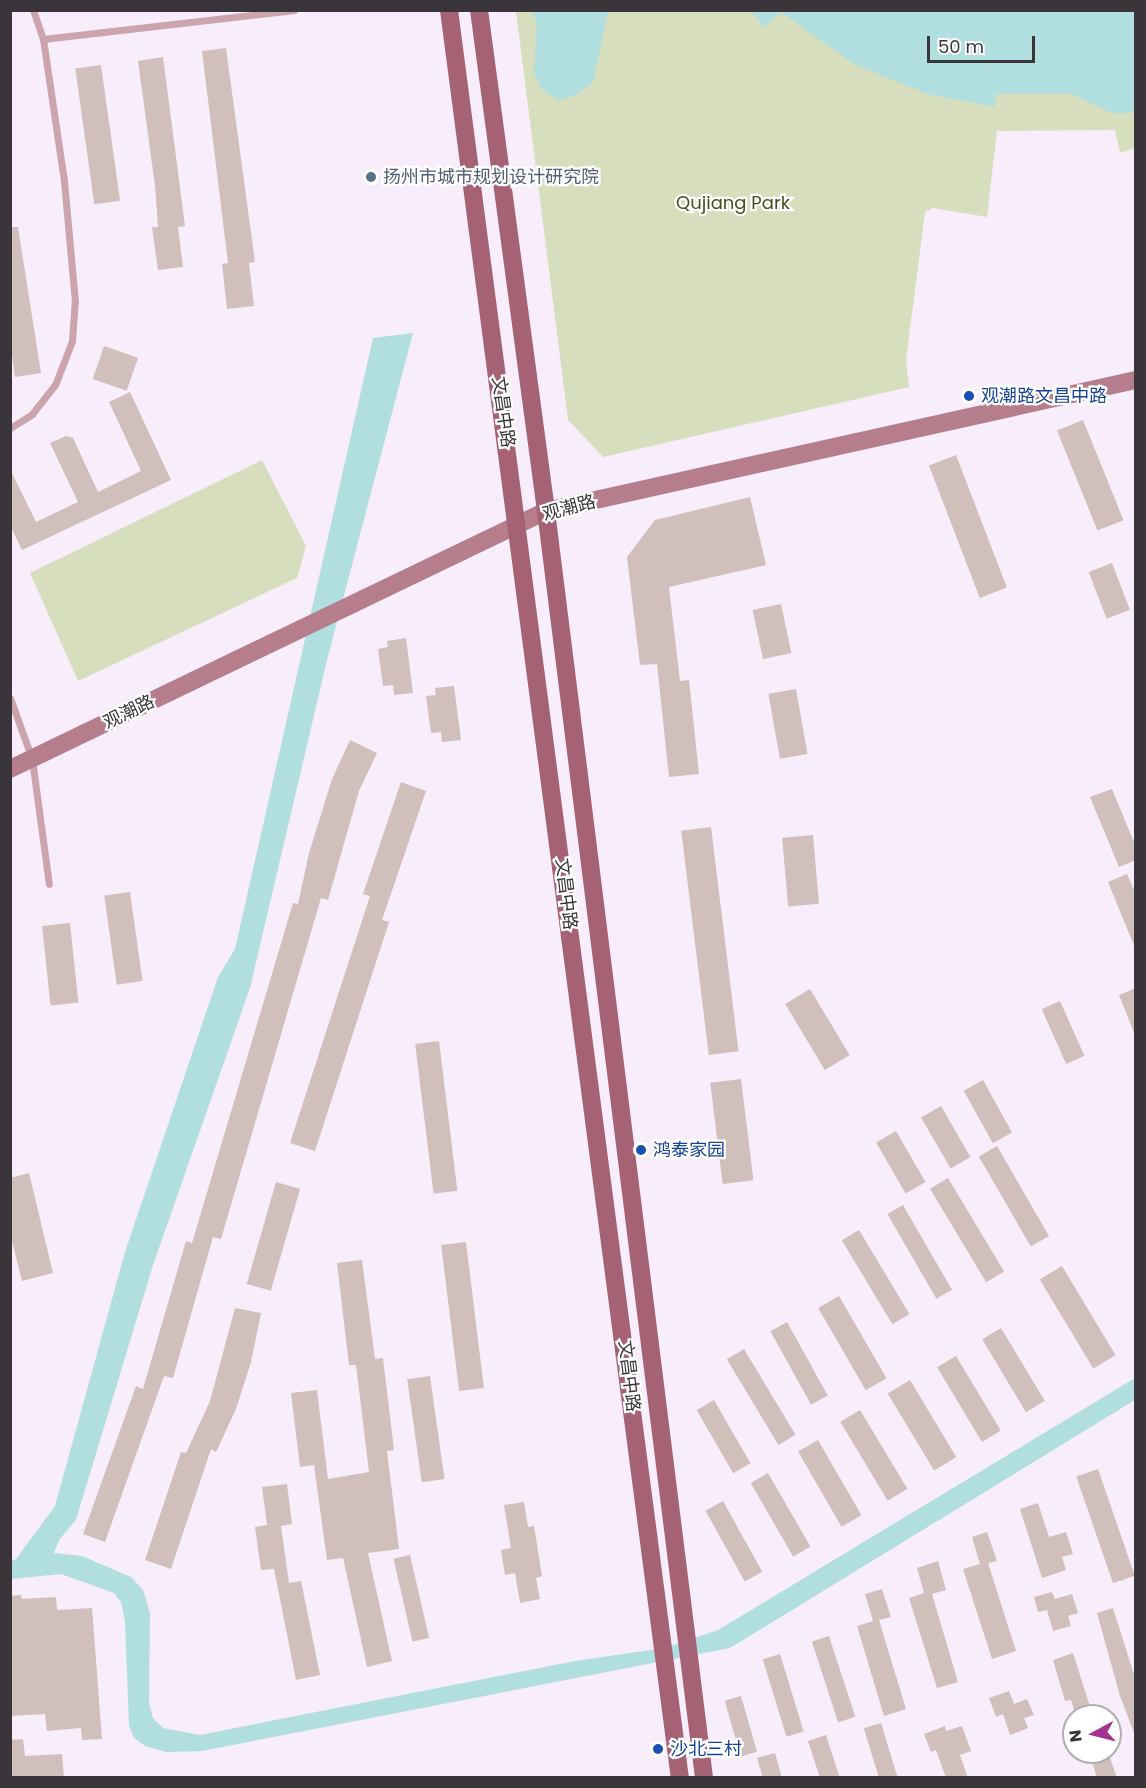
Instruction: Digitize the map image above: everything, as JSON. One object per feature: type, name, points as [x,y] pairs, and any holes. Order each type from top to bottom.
[{"type":"main road","name":"文昌中路","points":[[449,10],[681,1778]]},
{"type":"main road","name":"文昌中路","points":[[479,10],[546,511],[704,1778]]},
{"type":"street","name":"观潮路","points":[[10,769],[546,511],[1136,380]]},
{"type":"lane","points":[[10,428],[32,414],[55,385],[72,341],[75,302],[64,181],[43,39],[33,10]]},
{"type":"lane","points":[[43,39],[294,10]]},
{"type":"lane","points":[[10,698],[32,759],[50,884]]},
{"type":"green space","name":"Qujiang Park","points":[[516,11],[1135,11],[1135,148],[1120,153],[1115,130],[997,131],[987,217],[933,208],[925,212],[906,360],[909,387],[603,457],[568,420]]},
{"type":"green space","points":[[262,460],[306,546],[297,578],[78,681],[30,573]]},
{"type":"shaded area","points":[[531,11],[608,11],[593,82],[576,95],[560,100],[544,92],[534,74],[537,21]]},
{"type":"shaded area","points":[[751,11],[1135,11],[1135,110],[1124,114],[1112,113],[1072,94],[996,94],[995,107],[927,94],[854,64],[781,12],[764,27]]},
{"type":"shaded area","points":[[413,333],[327,660],[250,988],[153,1265],[76,1520],[59,1540],[54,1553],[82,1556],[131,1577],[143,1590],[150,1613],[149,1703],[153,1718],[163,1728],[200,1735],[575,1661],[664,1648],[718,1630],[1135,1378],[1135,1400],[730,1648],[202,1751],[166,1752],[145,1746],[134,1738],[129,1726],[125,1622],[121,1602],[114,1593],[61,1574],[11,1579],[11,1561],[16,1559],[55,1506],[125,1252],[218,977],[235,949],[373,338]]},
{"type":"building","points":[[226,48],[255,262],[249,263],[254,306],[227,309],[222,264],[228,263],[202,51]]},
{"type":"building","points":[[163,57],[185,226],[178,227],[183,267],[158,270],[152,227],[158,227],[155,186],[138,61]]},
{"type":"building","points":[[101,65],[120,201],[94,204],[75,69]]},
{"type":"building","points":[[10,227],[18,227],[41,373],[15,377],[10,341]]},
{"type":"building","points":[[104,346],[138,358],[127,391],[93,379]]},
{"type":"building","points":[[130,392],[171,480],[22,550],[10,525],[10,469],[36,522],[78,502],[50,443],[66,436],[73,438],[98,492],[141,471],[109,402]]},
{"type":"building","points":[[1083,420],[1123,520],[1097,531],[1057,430]]},
{"type":"building","points":[[956,455],[1007,588],[980,598],[929,465]]},
{"type":"building","points":[[750,497],[766,565],[669,587],[680,681],[689,680],[699,774],[669,777],[657,664],[640,665],[627,557],[655,520]]},
{"type":"building","points":[[1112,563],[1130,610],[1107,619],[1089,572]]},
{"type":"building","points":[[781,604],[791,653],[763,659],[753,610]]},
{"type":"building","points":[[406,638],[413,693],[394,695],[393,685],[383,686],[378,649],[388,647],[387,641]]},
{"type":"building","points":[[454,686],[461,740],[442,742],[441,732],[431,733],[426,696],[436,695],[435,688]]},
{"type":"building","points":[[796,689],[807,754],[780,759],[768,694]]},
{"type":"building","points":[[350,740],[377,753],[359,791],[328,900],[321,898],[221,1239],[213,1237],[173,1378],[164,1376],[105,1542],[83,1534],[136,1386],[143,1389],[186,1241],[192,1243],[293,903],[298,904],[309,853],[332,779]]},
{"type":"building","points":[[401,782],[426,791],[382,920],[389,922],[315,1151],[290,1143],[370,896],[363,894]]},
{"type":"building","points":[[1112,789],[1136,847],[1136,860],[1119,867],[1090,797]]},
{"type":"building","points":[[711,827],[739,1051],[709,1055],[681,831]]},
{"type":"building","points":[[813,835],[819,904],[788,906],[782,838]]},
{"type":"building","points":[[1127,874],[1136,895],[1135,948],[1108,882]]},
{"type":"building","points":[[130,892],[143,981],[117,985],[104,896]]},
{"type":"building","points":[[70,923],[78,1003],[51,1005],[42,926]]},
{"type":"building","points":[[1136,988],[1136,1035],[1135,1035],[1119,995]]},
{"type":"building","points":[[810,989],[850,1055],[825,1070],[785,1004]]},
{"type":"building","points":[[1060,1001],[1084,1056],[1066,1064],[1042,1009]]},
{"type":"building","points":[[439,1041],[457,1191],[434,1194],[415,1044]]},
{"type":"building","points":[[741,1079],[753,1180],[723,1184],[710,1083]]},
{"type":"building","points":[[983,1080],[1012,1132],[993,1143],[964,1091]]},
{"type":"building","points":[[941,1106],[970,1157],[951,1169],[921,1118]]},
{"type":"building","points":[[896,1131],[926,1182],[906,1194],[876,1142]]},
{"type":"building","points":[[997,1146],[1049,1236],[1031,1247],[979,1156]]},
{"type":"building","points":[[29,1173],[53,1273],[22,1281],[10,1233],[10,1178]]},
{"type":"building","points":[[948,1178],[1004,1271],[986,1282],[930,1189]]},
{"type":"building","points":[[276,1182],[300,1189],[271,1291],[247,1284]]},
{"type":"building","points":[[903,1205],[952,1290],[936,1299],[887,1214]]},
{"type":"building","points":[[859,1230],[909,1314],[892,1324],[842,1240]]},
{"type":"building","points":[[466,1242],[484,1388],[459,1391],[441,1245]]},
{"type":"building","points":[[362,1260],[375,1359],[383,1358],[394,1450],[387,1451],[399,1549],[368,1553],[392,1661],[367,1667],[343,1558],[327,1560],[314,1465],[300,1467],[291,1393],[317,1390],[328,1479],[369,1472],[356,1365],[349,1365],[337,1263]]},
{"type":"building","points":[[1062,1266],[1116,1355],[1093,1369],[1040,1279]]},
{"type":"building","points":[[839,1296],[887,1378],[866,1390],[818,1308]]},
{"type":"building","points":[[235,1308],[261,1313],[251,1362],[236,1409],[216,1452],[211,1449],[171,1569],[145,1560],[181,1452],[186,1453],[210,1401]]},
{"type":"building","points":[[787,1322],[828,1395],[811,1405],[770,1331]]},
{"type":"building","points":[[1001,1328],[1045,1401],[1026,1412],[982,1339]]},
{"type":"building","points":[[744,1349],[796,1435],[778,1445],[727,1359]]},
{"type":"building","points":[[956,1356],[1001,1431],[982,1442],[937,1367]]},
{"type":"building","points":[[430,1376],[444,1479],[422,1482],[407,1379]]},
{"type":"building","points":[[910,1380],[956,1457],[934,1471],[888,1393]]},
{"type":"building","points":[[714,1400],[751,1463],[733,1473],[697,1410]]},
{"type":"building","points":[[860,1410],[907,1489],[888,1501],[840,1422]]},
{"type":"building","points":[[818,1440],[862,1515],[842,1527],[798,1452]]},
{"type":"building","points":[[1098,1469],[1135,1576],[1113,1583],[1076,1476]]},
{"type":"building","points":[[768,1473],[811,1547],[793,1557],[751,1483]]},
{"type":"building","points":[[287,1484],[292,1524],[281,1526],[289,1583],[301,1581],[320,1675],[296,1680],[274,1569],[261,1570],[255,1527],[267,1525],[262,1487]]},
{"type":"building","points":[[723,1501],[762,1572],[745,1582],[706,1511]]},
{"type":"building","points":[[524,1502],[528,1527],[534,1526],[542,1576],[536,1578],[540,1599],[520,1603],[515,1573],[505,1575],[501,1550],[511,1548],[504,1505]]},
{"type":"building","points":[[1038,1503],[1049,1537],[1066,1532],[1073,1554],[1062,1557],[1066,1570],[1042,1578],[1020,1509]]},
{"type":"building","points":[[987,1532],[997,1561],[988,1563],[1016,1651],[992,1659],[963,1569],[980,1564],[972,1537]]},
{"type":"building","points":[[410,1555],[429,1638],[413,1642],[393,1559]]},
{"type":"building","points":[[938,1561],[946,1590],[932,1594],[958,1682],[937,1688],[909,1598],[924,1593],[917,1568]]},
{"type":"building","points":[[882,1589],[891,1617],[879,1620],[906,1709],[884,1716],[857,1626],[873,1621],[865,1594]]},
{"type":"building","points":[[1052,1592],[1055,1599],[1072,1594],[1078,1613],[1068,1616],[1071,1626],[1053,1631],[1047,1610],[1038,1612],[1034,1597]]},
{"type":"building","points":[[21,1595],[22,1599],[56,1597],[57,1610],[92,1608],[102,1739],[82,1740],[81,1728],[47,1731],[45,1714],[10,1716],[10,1596]]},
{"type":"building","points":[[1113,1608],[1136,1681],[1136,1738],[1120,1696],[1097,1613]]},
{"type":"building","points":[[829,1636],[855,1717],[838,1722],[812,1642]]},
{"type":"building","points":[[1073,1653],[1089,1704],[1072,1704],[1071,1700],[1065,1701],[1053,1660]]},
{"type":"building","points":[[780,1654],[804,1731],[786,1737],[763,1659]]},
{"type":"building","points":[[1009,1691],[1014,1704],[1027,1699],[1034,1715],[1024,1718],[1028,1728],[1010,1735],[1003,1714],[996,1717],[989,1698]]},
{"type":"building","points":[[741,1696],[757,1752],[741,1756],[725,1701]]},
{"type":"building","points":[[881,1723],[898,1778],[879,1778],[864,1728]]},
{"type":"building","points":[[945,1726],[946,1731],[962,1726],[971,1751],[960,1755],[968,1778],[946,1778],[936,1750],[931,1752],[924,1734]]},
{"type":"building","points":[[826,1735],[840,1778],[820,1778],[808,1741]]},
{"type":"building","points":[[23,1739],[25,1756],[62,1754],[64,1778],[10,1778],[10,1740]]},
{"type":"building","points":[[775,1753],[782,1778],[763,1778],[757,1758]]},
{"type":"building","points":[[1093,1764],[1112,1764],[1117,1778],[1097,1778]]},
{"type":"place","name":"扬州市城市规划设计研究院","points":[[371,177]]},
{"type":"place","name":"观潮路文昌中路","points":[[969,396]]},
{"type":"place","name":"鸿泰家园","points":[[641,1150]]},
{"type":"place","name":"沙北三村","points":[[658,1749]]}]
